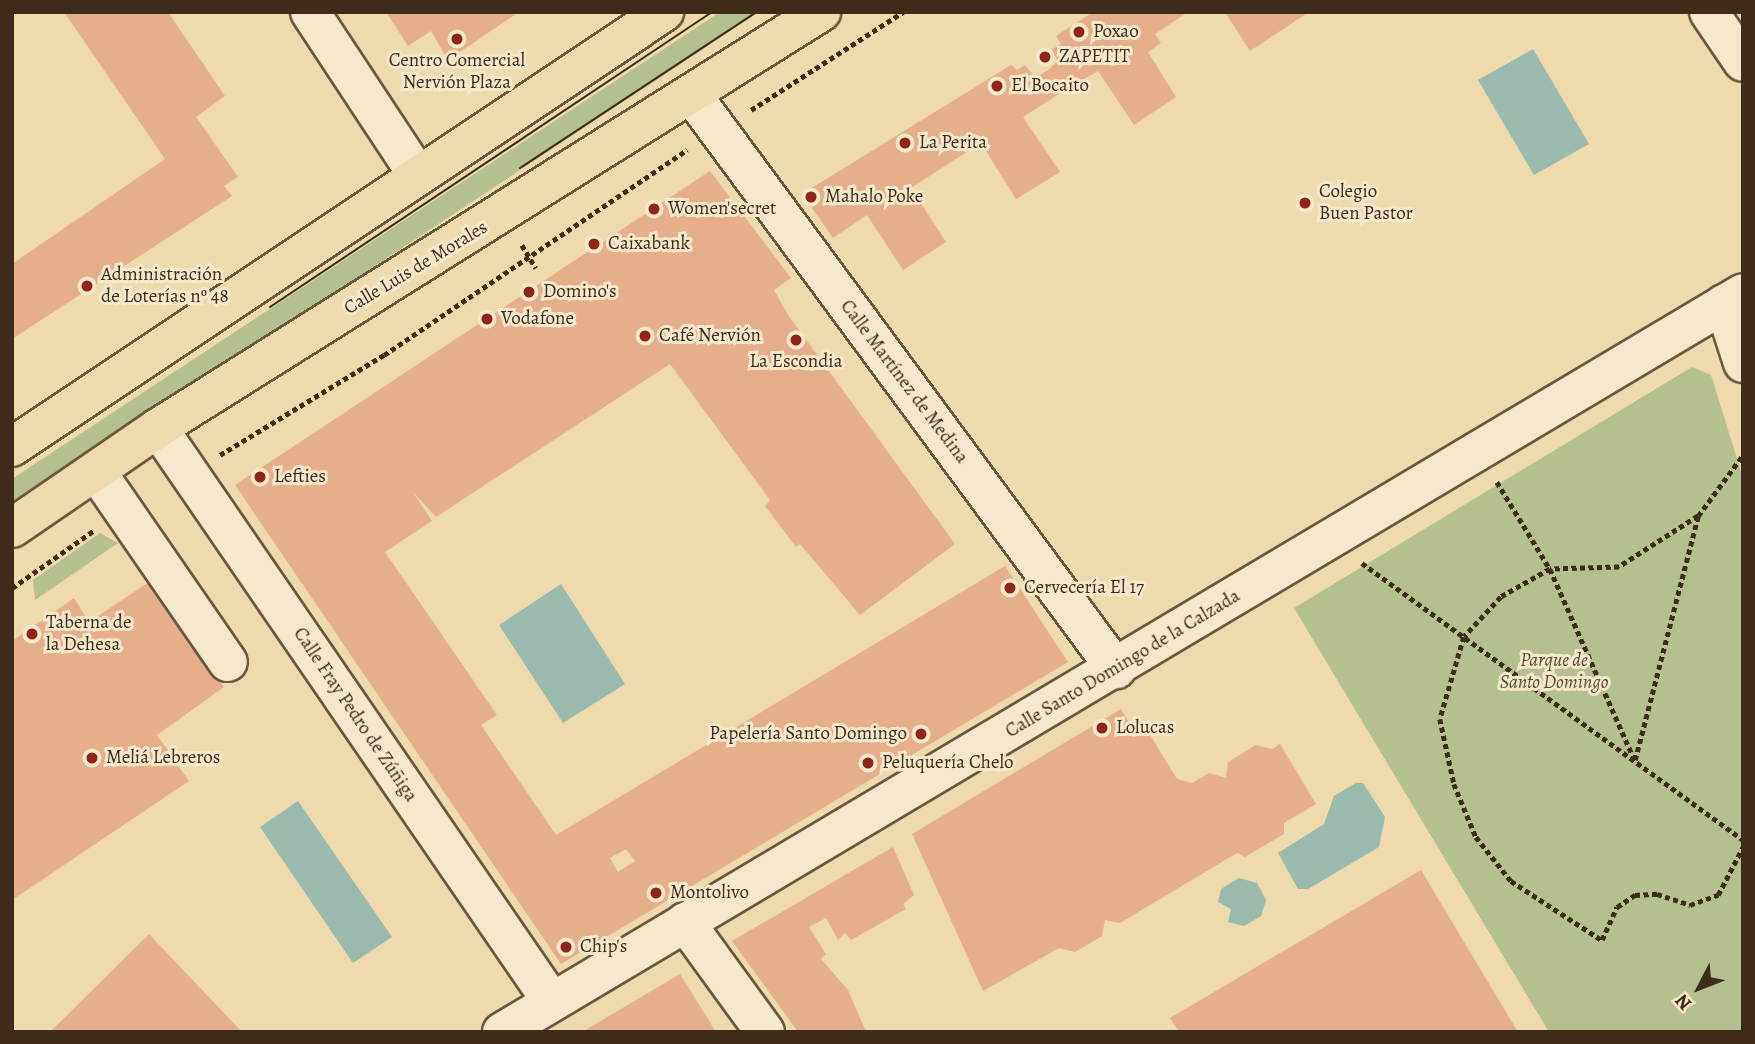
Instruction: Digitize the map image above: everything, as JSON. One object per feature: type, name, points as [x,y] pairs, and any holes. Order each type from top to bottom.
[{"type":"main road","points":[[13,446],[664,12]]},
{"type":"main road","name":"Calle Luis de Morales","points":[[12,528],[158,429],[821,12]]},
{"type":"street","points":[[310,12],[418,176]]},
{"type":"street","points":[[1709,12],[1743,62]]},
{"type":"street","name":"Calle Martínez de Medina","points":[[692,95],[1116,669]]},
{"type":"street","points":[[1734,298],[1743,363]]},
{"type":"street","name":"Calle Santo Domingo de la Calzada","points":[[502,1032],[1116,669],[1734,298]]},
{"type":"street","name":"Calle Fray Pedro de Zúñiga","points":[[158,429],[552,1002]]},
{"type":"street","points":[[96,471],[228,662]]},
{"type":"street","points":[[685,922],[765,1032]]},
{"type":"path","points":[[747,112],[903,12]]},
{"type":"path","points":[[215,458],[384,355],[699,143]]},
{"type":"path","points":[[1479,451],[1550,569],[1635,761]]},
{"type":"path","points":[[1743,455],[1698,516],[1619,567],[1550,569],[1501,597],[1464,637],[1440,719],[1454,785],[1476,837],[1511,881],[1602,940],[1617,907],[1635,895],[1657,894],[1690,905],[1718,895],[1743,847]]},
{"type":"path","points":[[1635,761],[1698,516]]},
{"type":"path","points":[[12,588],[99,527]]},
{"type":"path","points":[[1343,533],[1363,566],[1743,840]]},
{"type":"green space","points":[[720,12],[759,12],[12,506],[12,479]]},
{"type":"green space","name":"Parque de Santo Domingo","points":[[1692,367],[1711,375],[1743,478],[1743,1032],[1549,1032],[1294,608]]},
{"type":"green space","points":[[100,533],[118,543],[35,600],[33,580]]},
{"type":"shaded area","points":[[1533,49],[1589,144],[1534,175],[1478,80]]},
{"type":"shaded area","points":[[561,584],[625,684],[563,723],[499,625]]},
{"type":"shaded area","points":[[1356,783],[1363,783],[1385,817],[1379,847],[1308,889],[1298,889],[1278,853],[1324,824],[1334,796]]},
{"type":"shaded area","points":[[298,801],[392,937],[353,963],[260,827]]},
{"type":"shaded area","points":[[1239,878],[1257,883],[1266,900],[1261,916],[1244,926],[1228,922],[1231,909],[1218,902],[1221,889]]},
{"type":"building","points":[[64,12],[168,12],[225,96],[196,117],[238,177],[224,186],[232,196],[12,339],[12,264],[165,159]]},
{"type":"building","name":"Centro Comercial Nervión Plaza","points":[[386,12],[519,12],[448,60],[431,31],[408,46]]},
{"type":"building","points":[[1093,12],[1188,12],[1155,34],[1161,43],[1148,52],[1176,97],[1134,125],[1098,71],[1062,92],[1023,117],[1060,172],[1016,199],[981,143],[911,188],[946,242],[903,270],[867,215],[833,238],[802,194],[1011,65],[1017,70],[1025,65],[1035,78],[1048,70],[1058,61],[1051,50],[1061,44],[1056,36]]},
{"type":"building","points":[[1225,12],[1309,12],[1250,51]]},
{"type":"building","points":[[710,171],[791,278],[774,290],[788,315],[955,544],[860,615],[800,544],[796,547],[765,506],[770,500],[670,364],[436,517],[413,492],[432,521],[385,552],[497,715],[481,725],[556,835],[1005,566],[1068,662],[561,964],[235,485]],"holes":[[[626,849],[635,861],[618,872],[610,858]]]},
{"type":"building","name":"Meliá Lebreros","points":[[152,580],[224,687],[157,735],[189,781],[12,900],[12,641],[74,598],[89,622]]},
{"type":"building","points":[[1121,709],[1128,721],[1144,725],[1177,779],[1192,783],[1209,773],[1226,778],[1228,762],[1256,745],[1272,749],[1280,744],[1316,804],[1284,823],[1284,834],[1245,857],[1237,853],[1120,923],[1105,920],[1102,936],[1075,952],[1059,948],[983,991],[912,834]]},
{"type":"building","points":[[893,847],[914,895],[903,904],[906,909],[851,940],[845,933],[838,940],[826,918],[809,927],[826,954],[821,959],[848,990],[866,1032],[798,1032],[732,941]]},
{"type":"building","points":[[1421,870],[1518,1032],[1179,1032],[1170,1018]]},
{"type":"building","points":[[149,934],[242,1032],[50,1032]]},
{"type":"building","points":[[680,974],[716,1032],[582,1032]]},
{"type":"tram line","points":[[270,307],[712,12]]},
{"type":"tram line","points":[[520,168],[757,12]]},
{"type":"place","name":"Poxao","points":[[1079,32]]},
{"type":"place","name":"Centro Comercial Nervión Plaza","points":[[457,39]]},
{"type":"place","name":"ZAPETIT","points":[[1045,57]]},
{"type":"place","name":"El Bocaito","points":[[997,86]]},
{"type":"place","name":"La Perita","points":[[905,143]]},
{"type":"place","name":"Mahalo Poke","points":[[811,197]]},
{"type":"place","name":"Colegio Buen Pastor","points":[[1305,203]]},
{"type":"place","name":"Women'secret","points":[[654,209]]},
{"type":"place","name":"Caixabank","points":[[594,244]]},
{"type":"place","name":"Administración de Loterías nº 48","points":[[87,286]]},
{"type":"place","name":"Domino's","points":[[529,292]]},
{"type":"place","name":"Vodafone","points":[[487,319]]},
{"type":"place","name":"Café Nervión","points":[[645,336]]},
{"type":"place","name":"La Escondia","points":[[796,340]]},
{"type":"place","name":"Lefties","points":[[260,477]]},
{"type":"place","name":"Cervecería El 17","points":[[1010,588]]},
{"type":"place","name":"Taberna de la Dehesa","points":[[32,634]]},
{"type":"place","name":"Lolucas","points":[[1102,728]]},
{"type":"place","name":"Papelería Santo Domingo","points":[[921,734]]},
{"type":"place","name":"Meliá Lebreros","points":[[92,758]]},
{"type":"place","name":"Peluquería Chelo","points":[[868,763]]},
{"type":"place","name":"Montolivo","points":[[656,893]]},
{"type":"place","name":"Chip's","points":[[566,947]]}]
